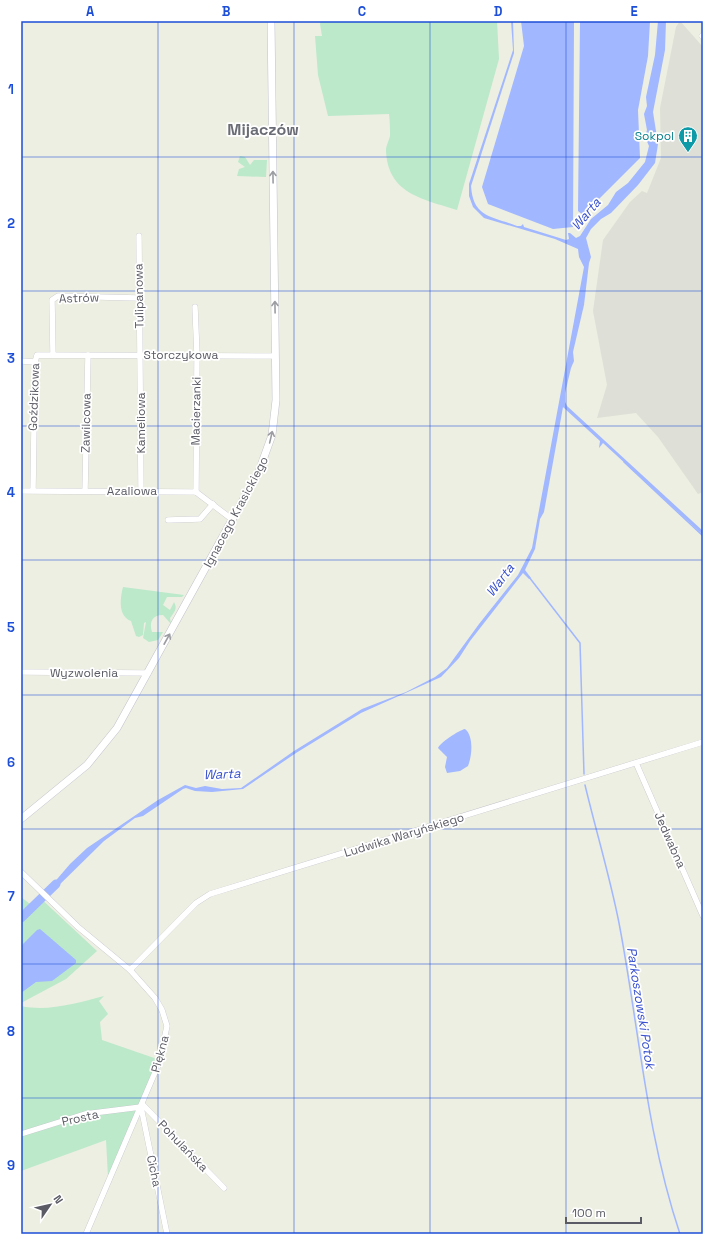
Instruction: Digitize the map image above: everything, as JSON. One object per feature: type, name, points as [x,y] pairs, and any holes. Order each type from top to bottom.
[{"type":"street","name":"Ignacego Krasickiego","points":[[21,818],[87,765],[117,728],[233,520],[259,472],[269,448],[275,416],[271,21]]},
{"type":"street","name":"Tulipanowa","points":[[138,236],[138,298],[141,355]]},
{"type":"street","name":"Astrów","points":[[53,355],[52,300],[54,298],[58,296],[138,298]]},
{"type":"street","name":"Macierzanki","points":[[195,307],[197,355],[196,492]]},
{"type":"street","name":"Goździkowa","points":[[33,490],[35,362],[38,355],[88,355]]},
{"type":"street","name":"Storczykowa","points":[[88,355],[275,356]]},
{"type":"street","name":"Zawilcowa","points":[[85,491],[88,355]]},
{"type":"street","name":"Kameliowa","points":[[141,355],[141,491]]},
{"type":"street","points":[[21,361],[35,362]]},
{"type":"street","name":"Azaliowa","points":[[21,491],[196,492]]},
{"type":"street","points":[[196,492],[233,520]]},
{"type":"street","points":[[168,520],[200,519],[213,504]]},
{"type":"street","name":"Wyzwolenia","points":[[21,672],[148,673]]},
{"type":"street","name":"Ludwika Waryńskiego","points":[[130,970],[196,903],[210,894],[703,742]]},
{"type":"street","name":"Jedwabna","points":[[636,763],[703,916]]},
{"type":"street","name":"Piękna","points":[[21,872],[78,928],[130,970],[155,998],[162,1010],[167,1026],[159,1063],[142,1106],[86,1234]]},
{"type":"street","name":"Prosta","points":[[21,1134],[85,1114],[142,1106]]},
{"type":"street","name":"Pohulańska","points":[[142,1106],[224,1188]]},
{"type":"street","name":"Cicha","points":[[142,1106],[167,1234]]},
{"type":"shaded area","points":[[680,21],[703,47],[703,492],[698,494],[658,437],[636,413],[597,418],[607,385],[593,311],[603,240],[630,202],[642,191],[647,193],[661,158],[660,108],[676,27]]},
{"type":"green space","points":[[321,21],[497,21],[499,59],[457,210],[420,198],[400,186],[393,177],[388,165],[386,151],[390,136],[389,114],[328,116],[318,75],[315,36],[322,36]]},
{"type":"green space","points":[[240,156],[245,157],[250,165],[254,160],[267,160],[266,177],[237,176],[239,169],[245,167],[238,162]]},
{"type":"green space","points":[[123,587],[184,595],[182,597],[167,597],[163,605],[170,610],[174,602],[175,604],[175,610],[170,618],[171,624],[163,615],[156,616],[152,620],[152,632],[163,632],[158,640],[149,642],[143,638],[146,622],[144,623],[143,635],[139,637],[136,636],[131,621],[127,619],[122,611],[121,597]]},
{"type":"green space","points":[[38,896],[97,951],[66,979],[21,1003],[21,897],[30,904]]},
{"type":"green space","points":[[104,996],[99,1001],[108,1014],[100,1022],[102,1040],[157,1059],[135,1117],[108,1177],[106,1140],[21,1171],[21,1006],[42,1008],[62,1006]]},
{"type":"water","points":[[511,21],[513,21],[514,53],[471,186],[473,196],[480,210],[485,214],[517,226],[521,226],[523,224],[524,227],[566,240],[569,239],[568,233],[576,238],[580,236],[591,219],[608,205],[616,192],[628,183],[645,162],[649,146],[645,137],[647,130],[644,114],[647,106],[646,97],[655,55],[658,21],[666,21],[665,50],[653,112],[658,144],[655,163],[638,185],[611,213],[601,219],[591,229],[586,238],[591,257],[584,305],[573,352],[574,361],[565,393],[565,402],[567,406],[703,531],[703,535],[603,443],[599,448],[600,441],[563,407],[544,512],[540,519],[535,549],[525,570],[531,578],[529,579],[523,573],[470,641],[459,658],[441,677],[361,713],[296,753],[243,789],[212,792],[195,791],[186,788],[183,789],[143,816],[135,818],[104,841],[49,895],[46,892],[70,864],[87,848],[158,800],[185,785],[196,788],[205,786],[222,789],[241,788],[294,751],[362,709],[406,692],[435,677],[447,668],[479,624],[518,575],[532,548],[584,267],[579,257],[578,249],[555,239],[484,218],[473,207],[469,196],[469,184],[513,50]]},
{"type":"water","points":[[521,21],[574,21],[573,227],[553,229],[488,204],[482,187],[524,46]]},
{"type":"water","points":[[580,21],[650,21],[648,56],[638,110],[640,158],[583,215],[578,211]]},
{"type":"water","points":[[465,729],[470,736],[471,741],[471,752],[468,766],[460,771],[447,773],[445,767],[447,757],[438,748],[450,737]]},
{"type":"water","points":[[40,929],[76,960],[76,963],[52,981],[36,982],[21,993],[21,946],[37,930]]},
{"type":"waterway","points":[[624,462],[703,536]]},
{"type":"waterway","name":"Parkoszowski Potok","points":[[529,577],[580,643],[584,774]]},
{"type":"waterway","name":"Parkoszowski Potok","points":[[585,785],[619,923],[651,1119],[668,1196],[680,1234]]},
{"type":"waterway","name":"Warta","points":[[21,918],[56,884]]},
{"type":"place","name":"Sokpol","points":[[688,153]]},
{"type":"district","name":"Mijaczów","points":[[263,129]]}]
